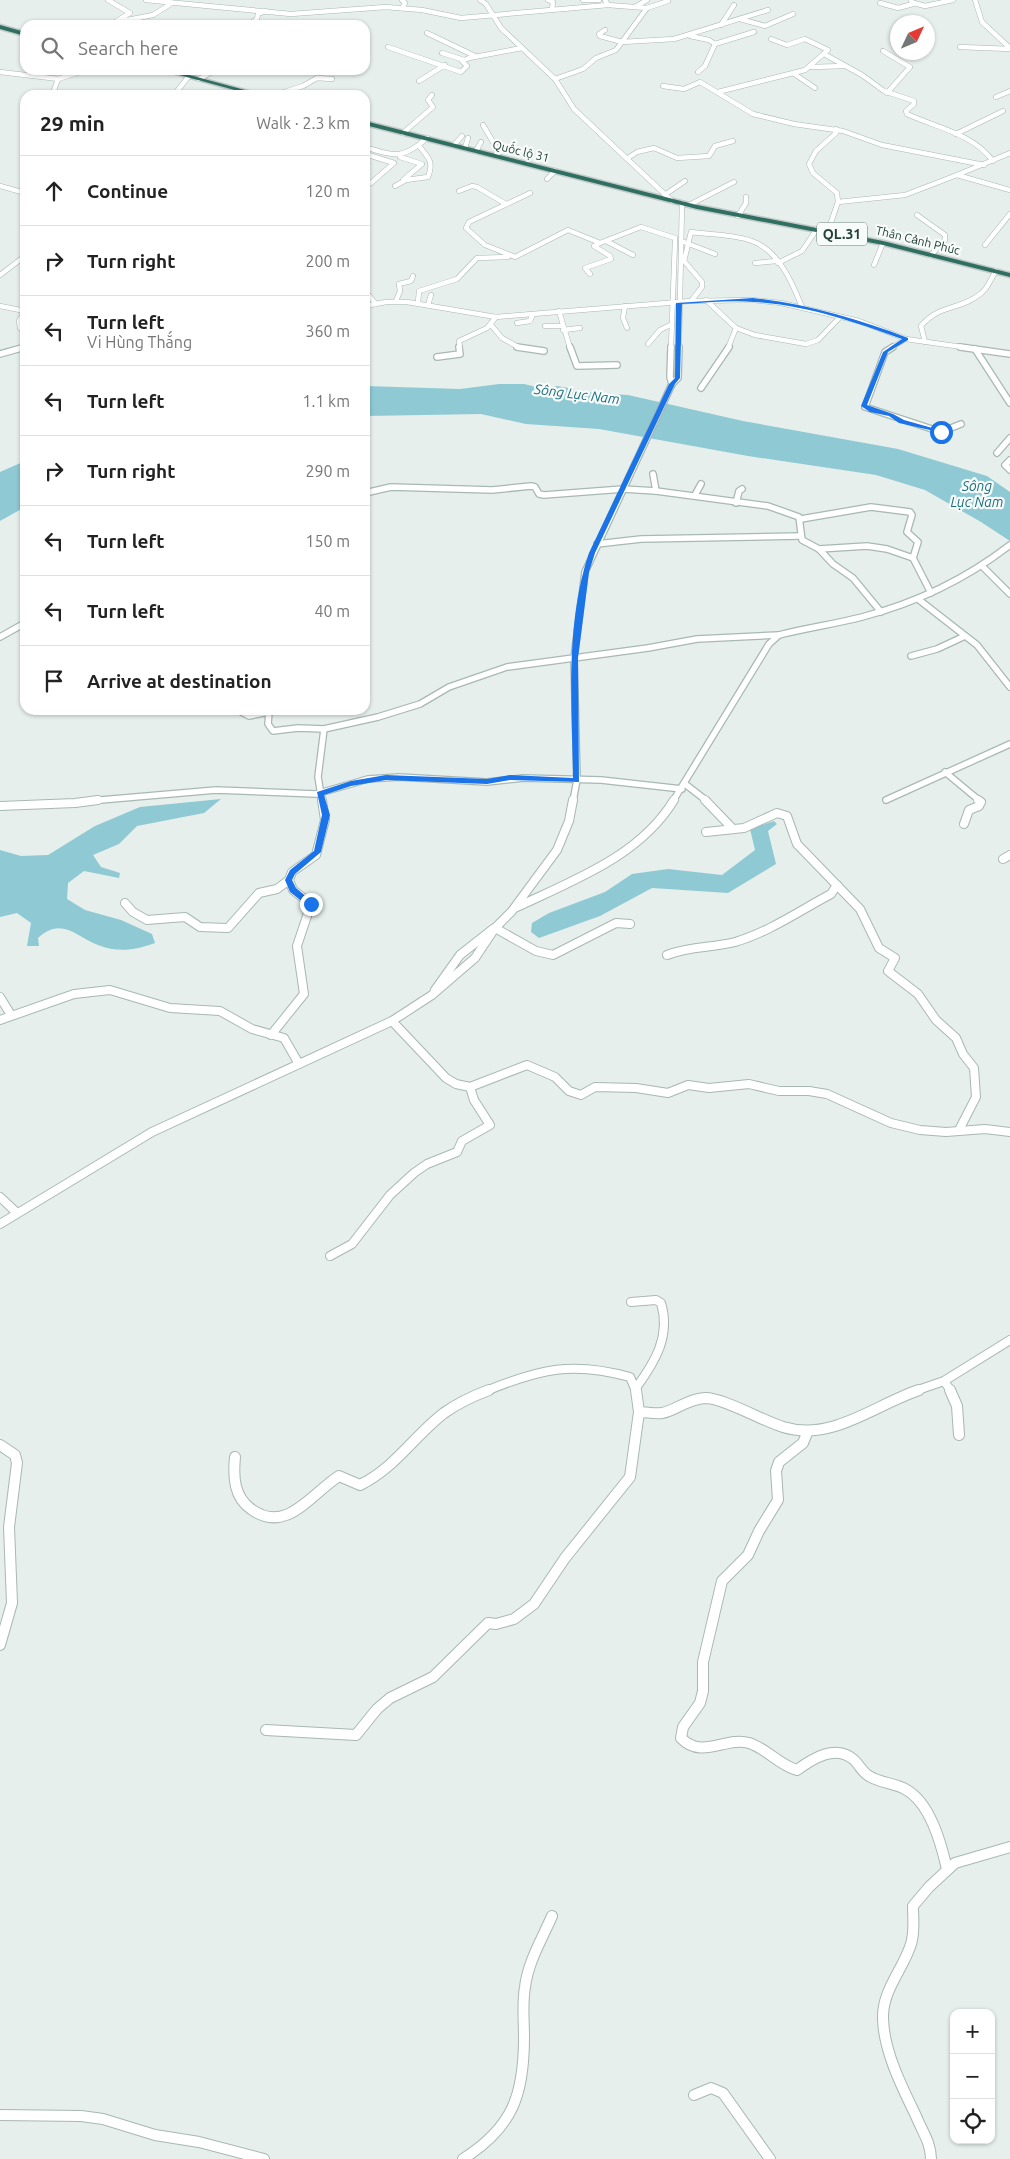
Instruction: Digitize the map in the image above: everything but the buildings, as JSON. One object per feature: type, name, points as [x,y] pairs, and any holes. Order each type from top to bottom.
[{"type":"highway","points":[[0,27],[20,33]]},
{"type":"highway","points":[[185,75],[241,90]]},
{"type":"highway","name":"Quốc lộ 31","points":[[370,124],[662,196],[679,204]]},
{"type":"highway","name":"Thân Cảnh Phúc","points":[[679,204],[828,231],[1010,275]]},
{"type":"street","points":[[108,0],[130,13],[119,20]]},
{"type":"street","points":[[146,0],[268,10],[291,14],[342,11],[366,6],[402,8],[461,18],[608,5],[648,8],[668,1]]},
{"type":"street","points":[[402,0],[405,3],[402,8]]},
{"type":"street","points":[[480,0],[485,3],[501,28],[555,79],[574,109],[628,158],[662,196],[686,181]]},
{"type":"street","points":[[548,0],[553,3],[552,10]]},
{"type":"street","points":[[582,0],[599,0]]},
{"type":"street","points":[[605,0],[608,5]]},
{"type":"street","points":[[635,7],[647,0]]},
{"type":"street","points":[[880,3],[898,8],[912,2],[925,6],[953,0]]},
{"type":"street","points":[[975,0],[978,17],[991,32],[1010,48]]},
{"type":"street","points":[[127,20],[153,15],[173,2]]},
{"type":"street","points":[[721,25],[734,5]]},
{"type":"street","points":[[555,79],[583,68],[596,58],[614,51],[648,8]]},
{"type":"street","points":[[254,20],[257,19],[258,14],[268,10]]},
{"type":"street","points":[[605,30],[599,34],[600,36],[622,42],[658,41],[688,35],[768,10]]},
{"type":"street","points":[[740,20],[765,26],[793,14]]},
{"type":"street","points":[[698,72],[705,66],[715,44],[754,32]]},
{"type":"street","points":[[427,33],[475,56]]},
{"type":"street","points":[[688,35],[710,40],[715,44]]},
{"type":"street","points":[[718,92],[793,74],[811,67],[827,49],[808,40],[802,39],[787,45],[771,39]]},
{"type":"street","points":[[960,47],[1010,48]]},
{"type":"street","points":[[388,48],[462,72],[467,66],[462,62],[464,60]]},
{"type":"street","points":[[442,53],[464,60],[475,56],[522,48]]},
{"type":"street","points":[[883,51],[910,67],[887,92]]},
{"type":"street","points":[[824,54],[887,92],[914,101],[914,104],[906,111],[907,114],[980,145],[993,161]]},
{"type":"street","points":[[419,81],[445,65]]},
{"type":"street","points":[[811,67],[845,66]]},
{"type":"street","points":[[0,72],[20,73]]},
{"type":"street","points":[[793,74],[814,88]]},
{"type":"street","points":[[28,75],[37,78],[59,78],[69,75]]},
{"type":"street","points":[[200,79],[207,75]]},
{"type":"street","points":[[178,90],[189,76]]},
{"type":"street","points":[[55,90],[59,78]]},
{"type":"street","points":[[291,90],[317,78],[332,79]]},
{"type":"street","points":[[664,86],[684,89],[699,82],[753,114],[794,124],[836,129],[882,145],[984,165]]},
{"type":"street","points":[[996,97],[1010,91]]},
{"type":"street","points":[[403,133],[433,107],[434,105],[428,100],[432,95]]},
{"type":"street","points":[[956,134],[1003,111]]},
{"type":"street","points":[[483,125],[484,130],[497,146],[497,156]]},
{"type":"street","points":[[828,231],[838,202],[836,192],[813,173],[809,164],[816,150],[836,134],[836,129]]},
{"type":"street","points":[[454,145],[462,136]]},
{"type":"street","points":[[398,156],[409,154],[427,138]]},
{"type":"street","points":[[465,148],[468,138]]},
{"type":"street","points":[[628,158],[637,152],[654,148],[677,158],[703,158],[709,156],[715,146],[733,141]]},
{"type":"street","points":[[476,151],[481,142]]},
{"type":"street","points":[[403,181],[428,177],[432,166],[431,160],[419,146]]},
{"type":"street","points":[[370,149],[422,164],[395,186]]},
{"type":"street","points":[[838,202],[904,195],[984,165],[1010,153]]},
{"type":"street","points":[[370,156],[394,163],[370,183]]},
{"type":"street","points":[[546,179],[555,171]]},
{"type":"street","points":[[957,175],[1010,190]]},
{"type":"street","points":[[0,1224],[139,1138],[392,1021],[432,995],[475,958],[495,928],[512,911],[557,850],[568,821],[577,780],[574,658],[585,572],[672,384],[678,378],[676,303],[679,204],[734,182]]},
{"type":"street","points":[[0,186],[20,191]]},
{"type":"street","points":[[459,192],[472,186],[477,187],[506,204]]},
{"type":"street","points":[[512,257],[485,244],[466,226],[469,222],[530,193]]},
{"type":"street","points":[[738,216],[746,203],[746,197]]},
{"type":"street","points":[[985,245],[1010,214]]},
{"type":"street","points":[[917,215],[945,235],[945,240],[931,255]]},
{"type":"street","points":[[590,274],[585,268],[612,257],[594,246],[624,232],[641,227],[715,254]]},
{"type":"street","points":[[418,303],[419,291],[461,276],[477,258],[521,256],[568,230],[600,243]]},
{"type":"street","points":[[755,262],[778,262],[793,258],[807,249],[817,230]]},
{"type":"street","points":[[691,301],[698,294],[702,287],[702,282],[684,261],[691,232],[751,241],[766,249],[778,262],[792,285],[802,307]]},
{"type":"street","points":[[606,242],[633,255]]},
{"type":"street","points":[[874,265],[883,243]]},
{"type":"street","points":[[0,275],[20,260]]},
{"type":"street","points":[[0,266],[8,269]]},
{"type":"street","points":[[925,342],[921,326],[926,319],[949,306],[981,294],[996,271]]},
{"type":"street","points":[[444,283],[445,275]]},
{"type":"street","points":[[396,301],[400,291],[398,284],[411,281],[413,276]]},
{"type":"street","points":[[698,294],[736,328],[756,335],[809,344],[818,340],[840,317]]},
{"type":"street","points":[[428,305],[431,295]]},
{"type":"street","points":[[370,297],[376,304]]},
{"type":"street","points":[[370,305],[396,301],[418,303],[496,317],[691,301],[753,300],[802,307],[840,317],[906,339],[1010,354]]},
{"type":"street","points":[[672,384],[670,377],[672,324],[676,303]]},
{"type":"street","points":[[0,306],[7,308],[20,307]]},
{"type":"street","points":[[625,306],[623,318],[627,328]]},
{"type":"street","points":[[559,311],[577,366],[617,365]]},
{"type":"street","points":[[517,323],[530,321],[533,314]]},
{"type":"street","points":[[437,357],[460,354],[459,341],[491,325],[496,317]]},
{"type":"street","points":[[648,344],[660,330],[672,324]]},
{"type":"street","points":[[491,325],[512,347],[524,351],[544,351]]},
{"type":"street","points":[[545,326],[580,328]]},
{"type":"street","points":[[701,388],[727,353],[736,328]]},
{"type":"street","points":[[906,339],[885,352],[865,407],[891,415],[902,421],[941,432],[948,432],[961,424]]},
{"type":"street","points":[[0,354],[20,348]]},
{"type":"street","points":[[975,349],[1010,403]]},
{"type":"street","points":[[997,453],[1010,438]]},
{"type":"street","points":[[1010,460],[1005,465],[1010,470]]},
{"type":"street","points":[[653,474],[656,491]]},
{"type":"street","points":[[695,495],[701,484]]},
{"type":"street","points":[[370,492],[404,487],[492,490],[531,486],[535,487],[538,494],[544,495],[623,489],[695,495],[736,503],[768,506],[801,519],[871,507],[910,512],[912,515],[907,532],[918,542],[913,558],[931,593]]},
{"type":"street","points":[[736,503],[739,491],[742,489]]},
{"type":"street","points":[[801,519],[801,536],[804,543],[819,550],[833,564],[853,578],[881,612]]},
{"type":"street","points":[[597,544],[641,539],[801,536]]},
{"type":"street","points":[[819,550],[863,545],[884,548],[900,556],[913,558]]},
{"type":"street","points":[[269,715],[268,724],[276,732],[295,728],[324,729],[378,717],[420,704],[449,687],[499,669],[697,639],[779,635],[881,612],[931,593],[984,565],[1010,546]]},
{"type":"street","points":[[984,565],[1010,594]]},
{"type":"street","points":[[918,599],[977,645],[1001,673],[1010,687]]},
{"type":"street","points":[[0,637],[20,626]]},
{"type":"street","points":[[512,911],[601,867],[642,839],[666,813],[770,644],[779,635]]},
{"type":"street","points":[[911,656],[937,649],[965,636]]},
{"type":"street","points":[[1001,673],[1010,671]]},
{"type":"street","points":[[242,715],[248,717],[256,715]]},
{"type":"street","points":[[125,903],[131,911],[150,920],[159,921],[176,916],[186,917],[196,926],[228,928],[259,892],[277,889],[289,880],[292,872],[317,852],[326,815],[320,794],[319,756],[324,729]]},
{"type":"street","points":[[886,800],[1010,744]]},
{"type":"street","points":[[945,772],[981,802],[979,806],[969,810],[964,824]]},
{"type":"street","points":[[0,806],[75,803],[115,797],[216,790],[320,794],[359,781],[386,777],[487,782],[510,778],[601,780],[683,786],[712,805],[733,829]]},
{"type":"street","points":[[706,832],[744,828],[777,813],[787,816],[791,822],[792,836],[797,844],[860,909],[879,948],[895,958],[888,971],[918,994],[936,1020],[956,1038],[963,1054],[974,1068],[976,1097],[959,1130]]},
{"type":"street","points":[[271,1034],[304,994],[297,946],[311,904],[293,890],[289,880]]},
{"type":"street","points":[[667,955],[679,949],[718,946],[747,938],[831,894],[838,885]]},
{"type":"street","points":[[495,928],[536,951],[553,955],[619,922],[630,924]]},
{"type":"street","points":[[432,995],[458,955],[476,939],[495,928]]},
{"type":"street","points":[[0,1020],[80,993],[110,990],[170,1008],[220,1010],[252,1029],[287,1040],[299,1064]]},
{"type":"street","points":[[0,996],[11,1015]]},
{"type":"street","points":[[392,1021],[446,1078],[456,1084],[470,1087],[527,1065],[555,1076],[569,1091],[582,1095],[595,1087],[636,1088],[668,1093],[688,1085],[721,1088],[749,1084],[779,1091],[809,1091],[827,1094],[906,1128],[933,1132],[992,1129],[1010,1132]]},
{"type":"street","points":[[330,1256],[352,1244],[390,1195],[414,1173],[427,1164],[458,1152],[462,1141],[488,1128],[490,1125],[474,1100],[470,1087]]},
{"type":"street","points":[[0,1198],[17,1214]]},
{"type":"street","points":[[631,1302],[656,1300],[661,1303],[667,1320],[662,1344],[652,1366],[636,1388]]},
{"type":"street","points":[[639,1412],[663,1414],[684,1402],[706,1398],[740,1408],[782,1427],[807,1433],[836,1427],[877,1405],[944,1381],[1010,1340]]},
{"type":"street","points":[[235,1457],[235,1487],[241,1500],[257,1516],[283,1517],[309,1502],[339,1476],[356,1485],[377,1477],[400,1458],[447,1411],[482,1392],[550,1369],[562,1367],[630,1377],[636,1388],[639,1412],[630,1477],[565,1558],[530,1609],[506,1622],[488,1623],[433,1677],[390,1698],[377,1709],[356,1735],[266,1730]]},
{"type":"street","points":[[944,1381],[956,1396],[959,1435]]},
{"type":"street","points":[[807,1433],[803,1444],[779,1462],[776,1470],[778,1500],[759,1531],[748,1555],[722,1582],[710,1626],[703,1662],[703,1691],[700,1703],[683,1727],[681,1738],[691,1746],[722,1747],[742,1742],[749,1743],[790,1768],[797,1770],[812,1758],[824,1754],[852,1758],[869,1776],[889,1781],[912,1793],[938,1834],[947,1869]]},
{"type":"street","points":[[0,1445],[10,1450],[17,1463],[10,1514],[13,1602],[6,1632],[0,1645]]},
{"type":"street","points":[[931,2159],[931,2148],[890,2052],[883,2018],[884,2004],[912,1940],[915,1927],[913,1906],[955,1862],[1010,1847]]},
{"type":"street","points":[[463,2159],[479,2150],[498,2134],[509,2118],[518,2096],[523,2069],[523,2004],[526,1980],[531,1961],[552,1916]]},
{"type":"street","points":[[694,2095],[711,2088],[723,2093],[770,2159]]},
{"type":"street","points":[[0,2115],[81,2116],[103,2119],[156,2135],[199,2142],[264,2159]]},
{"type":"water","name":"Sông Lục Nam","points":[[499,384],[524,384],[545,389],[557,386],[596,393],[628,395],[743,421],[898,449],[987,476],[1010,492],[1010,541],[925,490],[876,475],[748,456],[599,429],[526,424],[481,414],[370,416],[370,386],[460,389]]},
{"type":"water","points":[[20,463],[20,510],[0,521],[0,472]]},
{"type":"water","points":[[221,799],[204,813],[137,826],[119,844],[93,855],[101,867],[120,873],[119,878],[84,871],[68,883],[67,899],[85,910],[121,920],[152,934],[155,943],[134,949],[113,949],[90,942],[76,933],[62,928],[54,929],[38,938],[39,946],[27,946],[31,923],[17,913],[0,917],[0,850],[21,856],[48,855],[95,826],[140,807]]},
{"type":"water","points":[[774,821],[777,824],[768,831],[776,864],[728,893],[652,888],[600,916],[539,938],[531,932],[532,923],[549,913],[605,892],[632,874],[668,869],[722,875],[755,850],[750,829]]},
{"type":"route","points":[[311,904],[293,890],[289,880],[296,868],[316,855],[326,815],[320,794],[368,779],[386,777],[487,782],[510,778],[577,780],[574,658],[585,572],[592,553],[672,384],[678,378],[679,303],[691,301],[753,300],[781,303],[859,321],[906,339],[885,352],[864,406],[891,415],[898,420],[941,432]]}]
